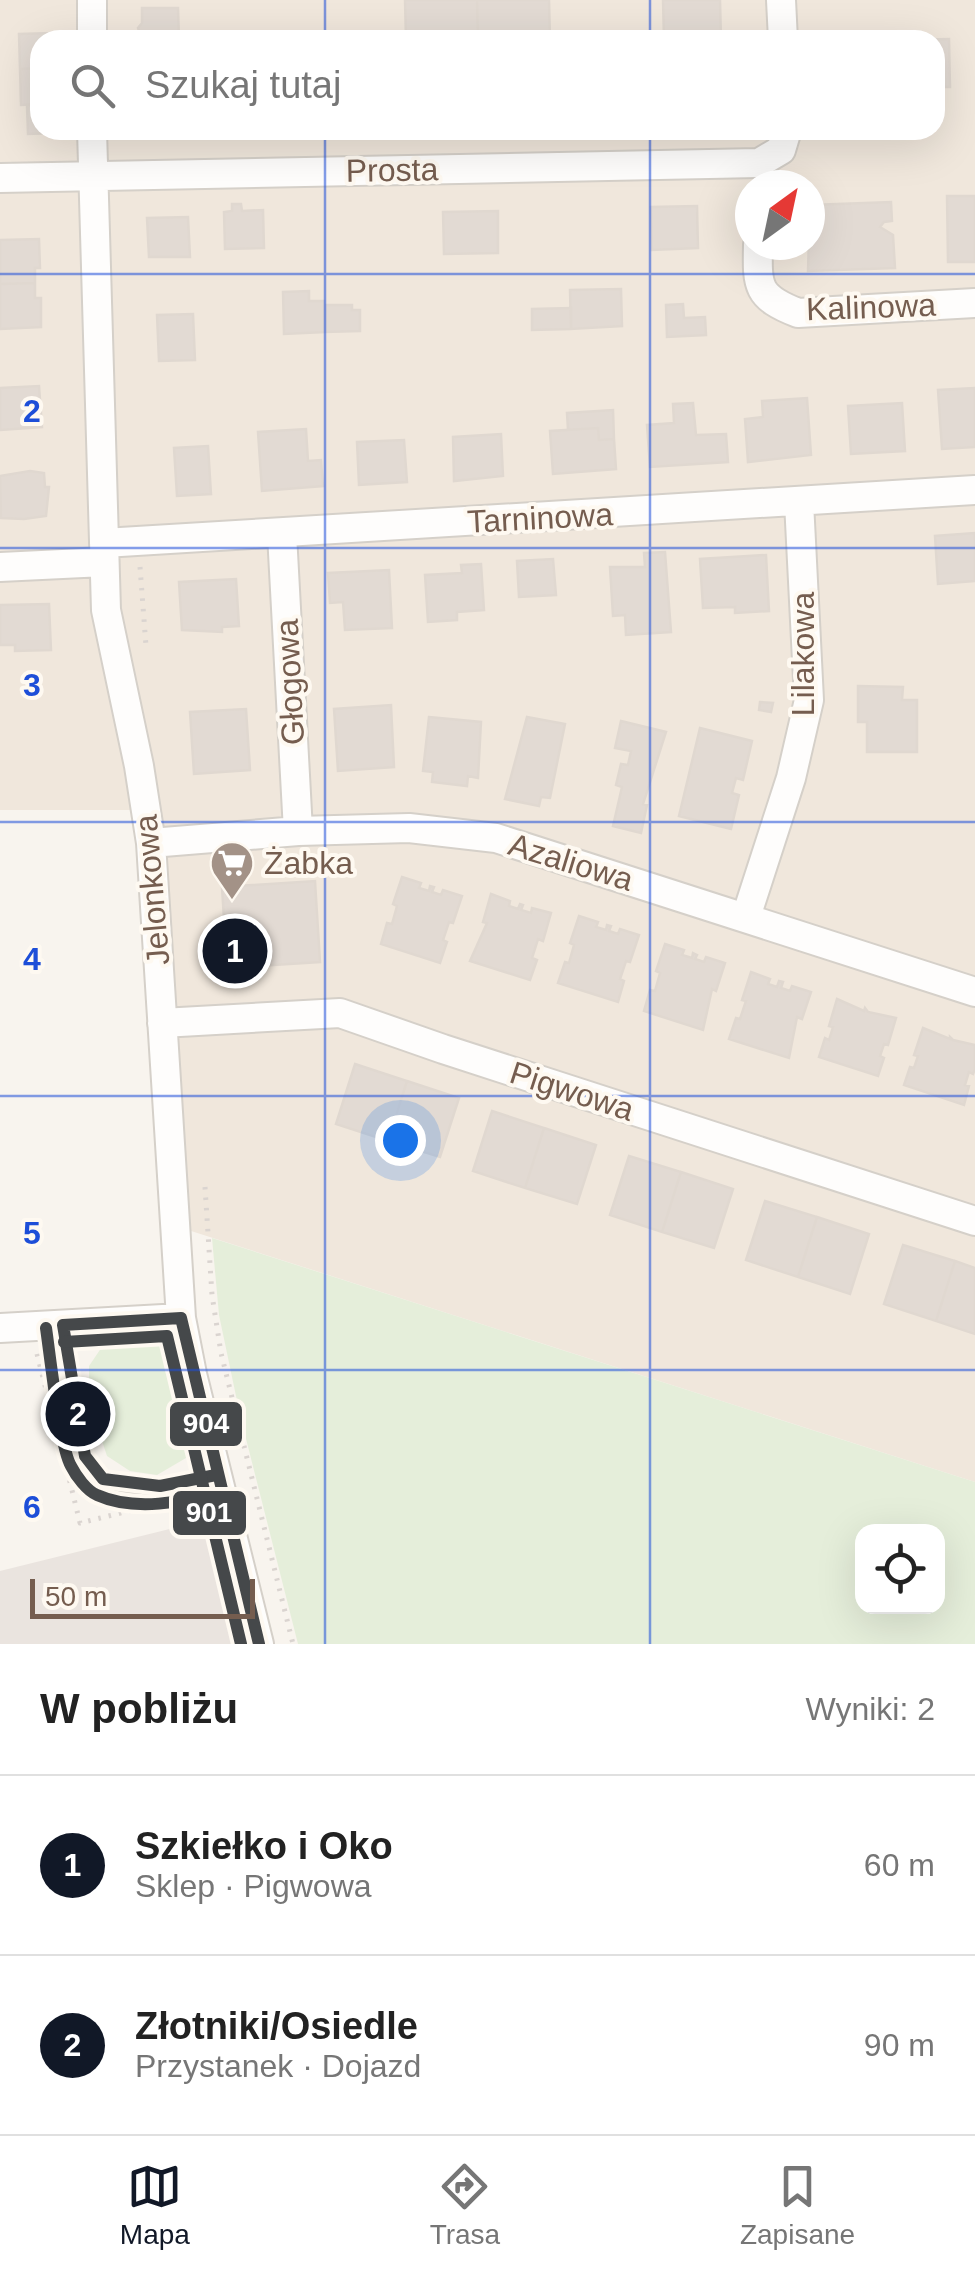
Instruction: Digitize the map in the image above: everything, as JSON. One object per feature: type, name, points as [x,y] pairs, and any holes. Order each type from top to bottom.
[{"type":"street","points":[[92,0],[92,30]]},
{"type":"street","points":[[781,0],[782,30]]},
{"type":"street","name":"Jelonkowa","points":[[92,140],[109,632],[139,766],[151,843],[181,1318],[259,1644]]},
{"type":"street","name":"Prosta","points":[[0,178],[772,157]]},
{"type":"street","name":"Kalinowa","points":[[758,260],[757,284],[772,303],[798,313],[975,304]]},
{"type":"street","name":"Tarninowa","points":[[0,566],[282,534],[975,490]]},
{"type":"street","name":"Lilakowa","points":[[746,918],[791,778],[809,700],[799,502]]},
{"type":"street","name":"Głogowa","points":[[282,534],[298,831]]},
{"type":"street","name":"Azaliowa","points":[[151,843],[298,831],[409,828],[496,838],[975,992]]},
{"type":"street","name":"Pigwowa","points":[[162,1023],[340,1013],[975,1220]]},
{"type":"street","points":[[0,1328],[181,1318]]},
{"type":"lane","points":[[63,1325],[85,1456],[102,1480],[137,1487],[173,1487],[216,1475]]},
{"type":"path","points":[[204,1178],[212,1296],[221,1353],[293,1644]]},
{"type":"shaded area","points":[[0,0],[975,0],[975,1482],[166,1223],[142,810],[0,810]]},
{"type":"shaded area","points":[[214,1518],[245,1644],[0,1644],[0,1571]]},
{"type":"green space","points":[[212,1238],[975,1482],[975,1644],[298,1644],[219,1315]]},
{"type":"green space","points":[[135,1332],[150,1337],[168,1352],[193,1437],[186,1458],[157,1475],[130,1471],[107,1456],[89,1401],[89,1366],[108,1338]]},
{"type":"building","points":[[405,0],[477,0],[478,30],[406,30]]},
{"type":"building","points":[[477,0],[549,0],[550,30],[478,30]]},
{"type":"building","points":[[663,0],[720,0],[721,30],[664,30]]},
{"type":"building","points":[[142,8],[178,8],[179,30],[139,30]]},
{"type":"building","points":[[19,34],[30,34],[30,68],[20,69]]},
{"type":"building","points":[[945,39],[949,39],[950,87],[945,87]]},
{"type":"building","points":[[30,68],[30,105],[21,105],[20,69]]},
{"type":"building","points":[[30,105],[30,134],[28,134]]},
{"type":"building","points":[[947,196],[975,196],[975,262],[948,262]]},
{"type":"building","points":[[891,202],[892,221],[880,227],[893,235],[895,268],[808,271],[808,260],[825,260],[825,204]]},
{"type":"building","points":[[232,204],[241,204],[242,211],[263,210],[264,248],[225,249],[224,212],[232,211]]},
{"type":"building","points":[[697,206],[698,248],[652,250],[651,207]]},
{"type":"building","points":[[498,211],[498,253],[444,254],[443,212]]},
{"type":"building","points":[[188,217],[190,257],[149,257],[147,218]]},
{"type":"building","points":[[39,239],[40,268],[35,268],[35,283],[0,284],[0,240]]},
{"type":"building","points":[[35,283],[35,298],[41,298],[41,327],[0,329],[0,284]]},
{"type":"building","points":[[621,289],[622,326],[571,329],[570,290]]},
{"type":"building","points":[[309,291],[309,301],[324,301],[325,332],[284,334],[283,292]]},
{"type":"building","points":[[683,304],[684,318],[705,317],[706,335],[667,337],[666,305]]},
{"type":"building","points":[[325,305],[352,305],[352,310],[360,310],[360,331],[325,332]]},
{"type":"building","points":[[571,308],[571,329],[532,330],[532,309]]},
{"type":"building","points":[[193,314],[195,360],[159,361],[157,315]]},
{"type":"building","points":[[39,386],[42,427],[0,430],[0,388]]},
{"type":"building","points":[[975,388],[975,447],[942,449],[938,390]]},
{"type":"building","points":[[807,398],[811,455],[748,462],[745,419],[763,417],[762,401]]},
{"type":"building","points":[[693,403],[696,435],[726,434],[728,462],[650,467],[647,425],[674,423],[673,404]]},
{"type":"building","points":[[902,403],[905,451],[851,454],[848,406]]},
{"type":"building","points":[[613,410],[614,439],[599,440],[598,428],[568,430],[567,413]]},
{"type":"building","points":[[598,428],[599,440],[614,439],[616,469],[553,474],[550,431]]},
{"type":"building","points":[[306,429],[308,461],[321,460],[323,486],[262,491],[258,432]]},
{"type":"building","points":[[501,434],[503,476],[454,481],[453,437]]},
{"type":"building","points":[[404,440],[407,482],[359,485],[357,442]]},
{"type":"building","points":[[208,446],[211,494],[177,496],[174,448]]},
{"type":"building","points":[[44,473],[45,487],[49,487],[46,516],[1,518],[0,476]]},
{"type":"building","points":[[975,533],[975,581],[938,584],[935,536]]},
{"type":"building","points":[[665,552],[671,632],[626,635],[625,615],[613,616],[610,567],[645,567],[644,553]]},
{"type":"building","points":[[766,555],[769,611],[735,613],[735,607],[703,608],[700,559]]},
{"type":"building","points":[[553,559],[556,595],[519,597],[517,561]]},
{"type":"building","points":[[481,564],[484,610],[457,612],[457,620],[428,622],[425,575],[462,573],[461,565]]},
{"type":"building","points":[[389,570],[392,628],[345,630],[343,602],[330,603],[328,573]]},
{"type":"building","points":[[236,579],[239,626],[222,627],[222,632],[182,630],[179,582]]},
{"type":"building","points":[[49,604],[51,650],[15,651],[15,645],[0,645],[0,605]]},
{"type":"building","points":[[858,686],[903,687],[902,700],[917,700],[917,752],[867,752],[867,722],[858,722]]},
{"type":"building","points":[[760,702],[773,703],[771,712],[759,710]]},
{"type":"building","points":[[391,705],[394,767],[338,771],[334,709]]},
{"type":"building","points":[[246,709],[250,770],[194,774],[190,712]]},
{"type":"building","points":[[429,717],[481,722],[478,778],[468,776],[467,786],[432,782],[433,772],[423,771]]},
{"type":"building","points":[[527,717],[565,724],[550,798],[541,797],[539,806],[505,799]]},
{"type":"building","points":[[621,721],[666,732],[643,804],[647,805],[641,833],[613,826],[622,787],[616,785],[621,764],[628,765],[631,751],[615,748]]},
{"type":"building","points":[[700,728],[752,741],[743,780],[736,778],[732,793],[739,795],[731,829],[679,816]]},
{"type":"building","points":[[402,877],[421,883],[419,888],[429,891],[430,886],[434,887],[432,892],[441,895],[443,890],[462,896],[443,940],[447,942],[440,963],[381,944],[387,923],[392,924],[397,906],[393,904]]},
{"type":"building","points":[[315,881],[320,962],[227,968],[222,887]]},
{"type":"building","points":[[491,894],[510,901],[509,906],[518,909],[523,905],[521,910],[531,913],[532,908],[551,913],[543,941],[538,939],[532,958],[537,960],[530,980],[470,961],[487,923],[483,922]]},
{"type":"building","points":[[579,916],[598,922],[596,927],[606,930],[607,925],[611,926],[609,931],[618,934],[620,929],[639,935],[620,979],[624,981],[618,1002],[558,983],[565,962],[569,963],[574,945],[570,943]]},
{"type":"building","points":[[665,944],[684,950],[682,955],[692,958],[693,953],[697,955],[695,959],[704,962],[706,957],[725,963],[716,991],[712,989],[703,1030],[644,1011],[650,990],[655,991],[660,973],[656,971]]},
{"type":"building","points":[[751,972],[770,979],[768,984],[777,987],[779,981],[783,982],[781,988],[790,991],[792,986],[811,992],[802,1019],[797,1017],[789,1058],[729,1039],[746,1001],[742,1000]]},
{"type":"building","points":[[837,999],[864,1011],[865,1008],[896,1018],[888,1045],[884,1044],[880,1056],[884,1058],[878,1076],[819,1057],[825,1038],[829,1040]]},
{"type":"building","points":[[923,1028],[975,1045],[975,1069],[973,1074],[969,1072],[965,1085],[969,1086],[964,1105],[904,1085],[918,1056],[914,1055]]},
{"type":"building","points":[[355,1064],[407,1081],[388,1141],[336,1124]]},
{"type":"building","points":[[407,1081],[459,1098],[440,1157],[388,1141]]},
{"type":"building","points":[[492,1111],[544,1128],[525,1188],[473,1171]]},
{"type":"building","points":[[544,1128],[596,1145],[577,1204],[525,1188]]},
{"type":"building","points":[[629,1156],[681,1172],[662,1232],[610,1215]]},
{"type":"building","points":[[681,1172],[733,1189],[714,1248],[662,1232]]},
{"type":"building","points":[[765,1201],[817,1217],[798,1277],[746,1260]]},
{"type":"building","points":[[817,1217],[869,1234],[850,1294],[798,1277]]},
{"type":"building","points":[[903,1245],[955,1261],[936,1321],[884,1304]]},
{"type":"building","points":[[955,1261],[975,1268],[975,1334],[936,1321]]},
{"type":"transit line","name":"904","points":[[63,1325],[181,1318],[259,1644]]},
{"type":"transit line","name":"904","points":[[63,1325],[85,1456],[103,1479],[160,1486],[216,1475]]},
{"type":"transit line","name":"901","points":[[46,1328],[63,1441],[71,1466],[86,1487],[112,1500],[143,1504],[220,1492]]},
{"type":"transit line","name":"901","points":[[64,1342],[167,1336],[241,1644]]},
{"type":"place","name":"Żabka","points":[[232,901]]},
{"type":"place","name":"Szkiełko i Oko","points":[[235,951]]},
{"type":"place","name":"Złotniki/Osiedle","points":[[78,1414]]}]
